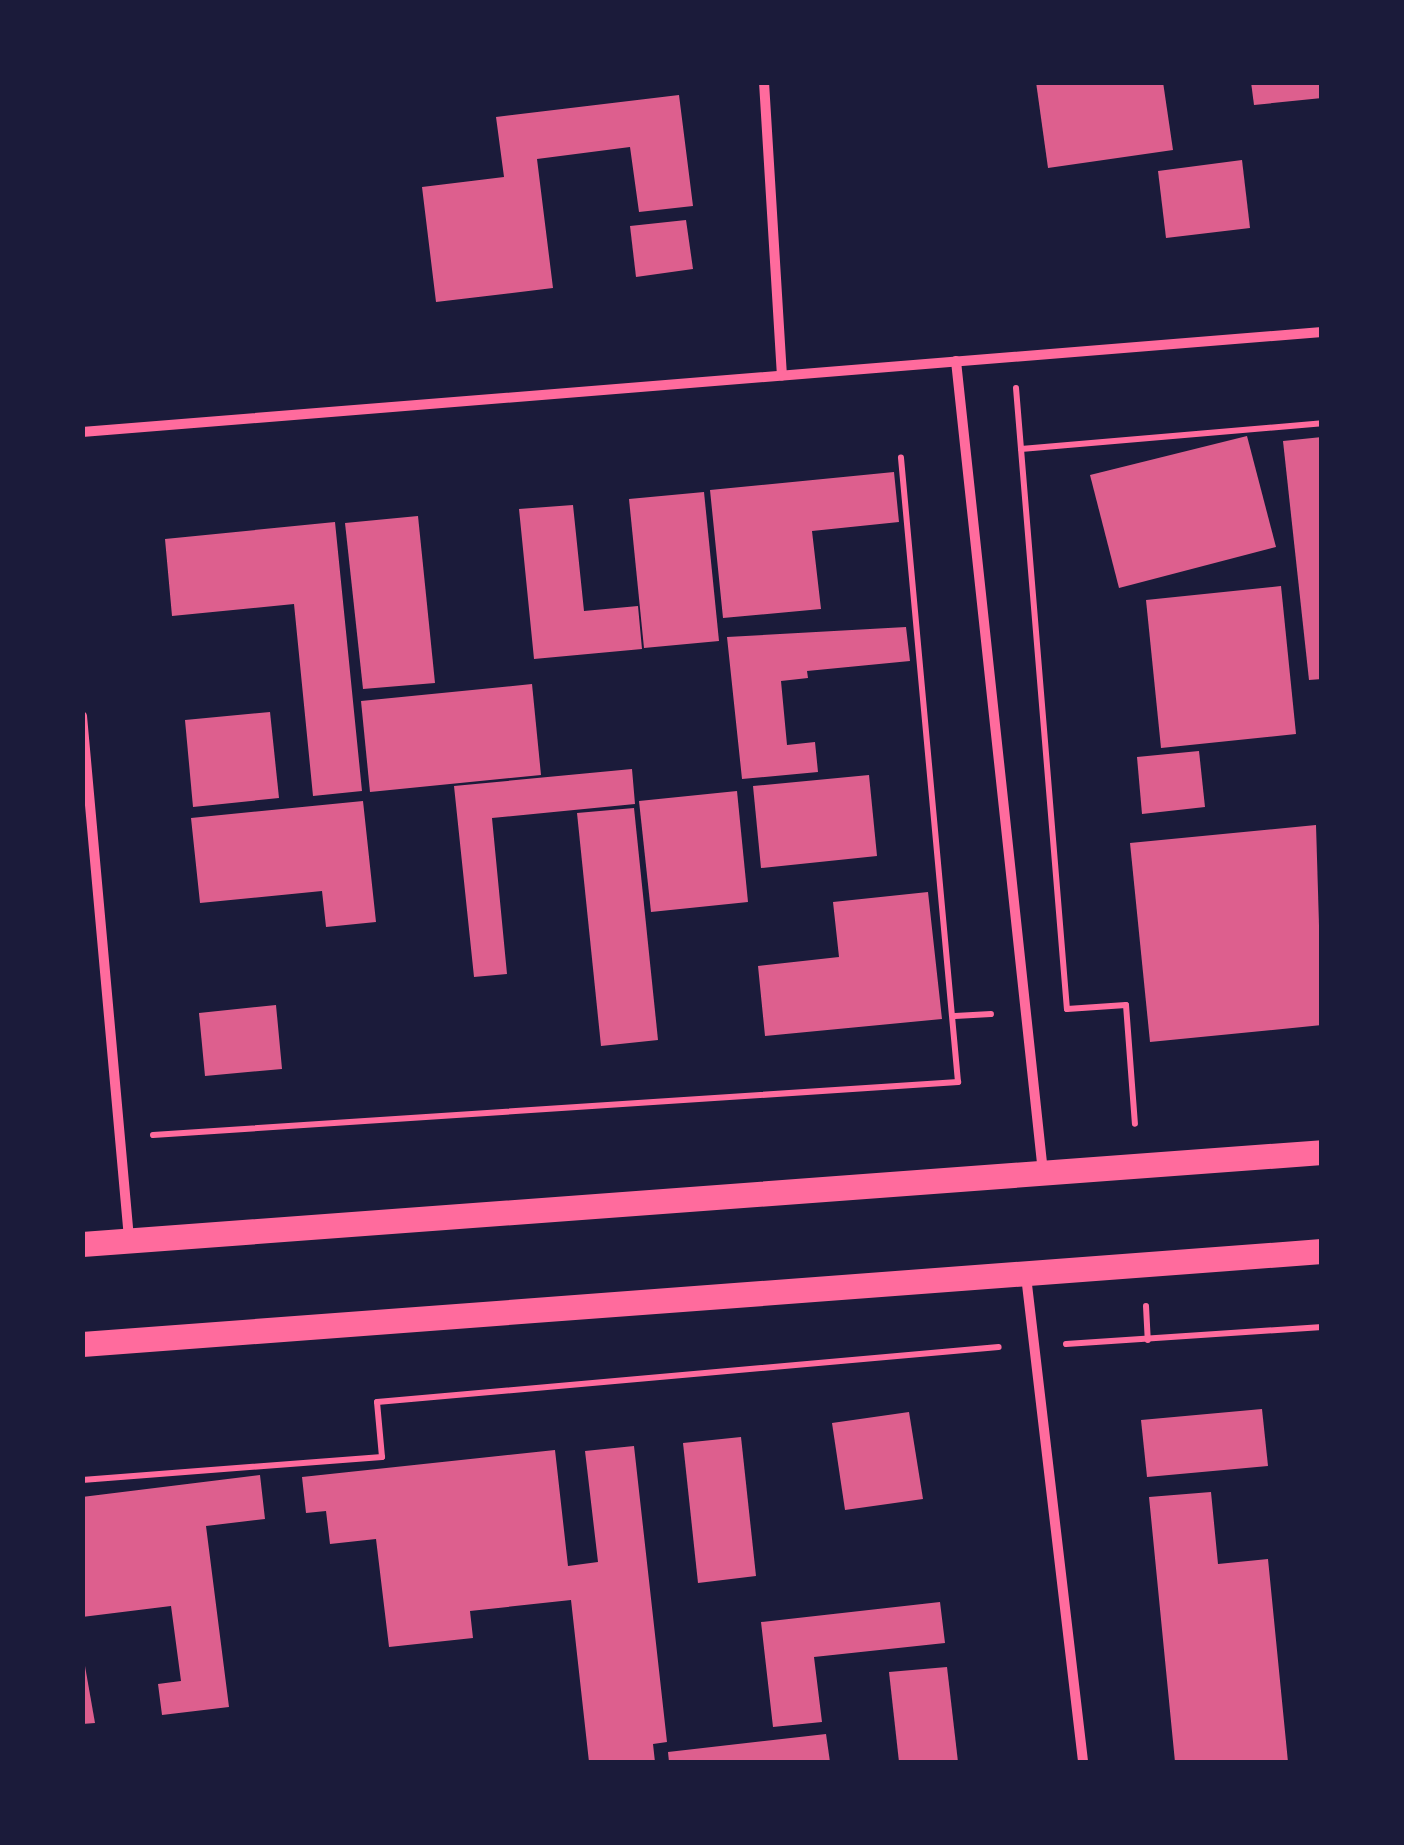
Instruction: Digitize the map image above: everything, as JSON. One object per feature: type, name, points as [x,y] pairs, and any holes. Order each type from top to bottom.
[{"type":"main road","points":[[82,1244],[1322,1152]]},
{"type":"main road","points":[[82,1344],[1322,1252]]},
{"type":"street","points":[[764,82],[782,376]]},
{"type":"street","points":[[82,432],[1322,332]]},
{"type":"street","points":[[956,362],[1043,1174]]},
{"type":"street","points":[[82,716],[116,1138],[129,1241]]},
{"type":"street","points":[[1026,1275],[1083,1762]]},
{"type":"path","points":[[1014,357],[1067,1009],[1126,1004],[1137,1166]]},
{"type":"path","points":[[1021,449],[1322,423]]},
{"type":"path","points":[[116,1138],[958,1082],[901,458]]},
{"type":"path","points":[[1143,1265],[1148,1340]]},
{"type":"path","points":[[82,1480],[382,1456],[377,1402],[1034,1345],[1322,1327]]},
{"type":"building","points":[[1036,82],[1163,82],[1173,150],[1048,168]]},
{"type":"building","points":[[1251,82],[1322,82],[1322,98],[1254,105]]},
{"type":"building","points":[[679,95],[693,206],[639,212],[630,147],[537,159],[553,288],[436,302],[422,187],[504,177],[496,117]]},
{"type":"building","points":[[1242,160],[1250,228],[1166,238],[1158,171]]},
{"type":"building","points":[[686,220],[693,269],[636,277],[630,226]]},
{"type":"building","points":[[1247,436],[1276,547],[1119,588],[1090,475]]},
{"type":"building","points":[[1322,437],[1322,679],[1309,680],[1283,441]]},
{"type":"building","points":[[894,472],[899,522],[812,531],[821,609],[723,618],[710,490]]},
{"type":"building","points":[[704,492],[719,641],[644,648],[629,499]]},
{"type":"building","points":[[573,505],[584,611],[638,606],[642,649],[534,659],[519,509]]},
{"type":"building","points":[[418,516],[435,683],[363,689],[345,523]]},
{"type":"building","points":[[335,522],[362,791],[313,796],[294,604],[172,616],[165,539]]},
{"type":"building","points":[[1281,586],[1296,734],[1161,748],[1146,600]]},
{"type":"building","points":[[906,627],[910,661],[807,671],[808,678],[781,681],[787,745],[815,742],[818,772],[742,779],[727,637]]},
{"type":"building","points":[[532,684],[541,775],[370,792],[361,701]]},
{"type":"building","points":[[270,712],[279,798],[193,807],[185,720]]},
{"type":"building","points":[[1199,751],[1205,807],[1142,814],[1137,757]]},
{"type":"building","points":[[632,769],[635,804],[492,818],[507,974],[474,977],[454,786]]},
{"type":"building","points":[[869,775],[877,856],[761,868],[753,786]]},
{"type":"building","points":[[737,791],[748,902],[651,912],[639,801]]},
{"type":"building","points":[[363,801],[376,922],[326,927],[322,891],[200,903],[191,818]]},
{"type":"building","points":[[634,808],[658,1040],[601,1046],[577,813]]},
{"type":"building","points":[[1316,825],[1322,1025],[1150,1042],[1130,843]]},
{"type":"building","points":[[928,892],[942,1019],[765,1036],[758,966],[839,957],[833,902]]},
{"type":"building","points":[[276,1005],[282,1069],[205,1076],[199,1013]]},
{"type":"building","points":[[1262,1409],[1268,1466],[1147,1477],[1141,1420]]},
{"type":"building","points":[[909,1412],[923,1499],[845,1510],[832,1423]]},
{"type":"building","points":[[741,1437],[756,1576],[698,1583],[683,1443]]},
{"type":"building","points":[[634,1446],[667,1742],[653,1744],[655,1762],[589,1762],[571,1600],[470,1611],[473,1638],[389,1647],[376,1539],[330,1544],[326,1511],[306,1513],[302,1477],[555,1450],[568,1566],[598,1562],[585,1451]]},
{"type":"building","points":[[260,1475],[265,1519],[206,1526],[229,1707],[162,1715],[158,1684],[181,1681],[171,1606],[82,1617],[82,1497]]},
{"type":"building","points":[[1211,1492],[1218,1564],[1268,1559],[1288,1762],[1175,1762],[1149,1497]]},
{"type":"building","points":[[940,1602],[945,1643],[814,1657],[822,1722],[773,1727],[761,1622]]},
{"type":"building","points":[[82,1649],[95,1723],[82,1724]]},
{"type":"building","points":[[947,1667],[958,1762],[899,1762],[889,1672]]},
{"type":"building","points":[[826,1734],[830,1762],[669,1762],[668,1752]]}]
